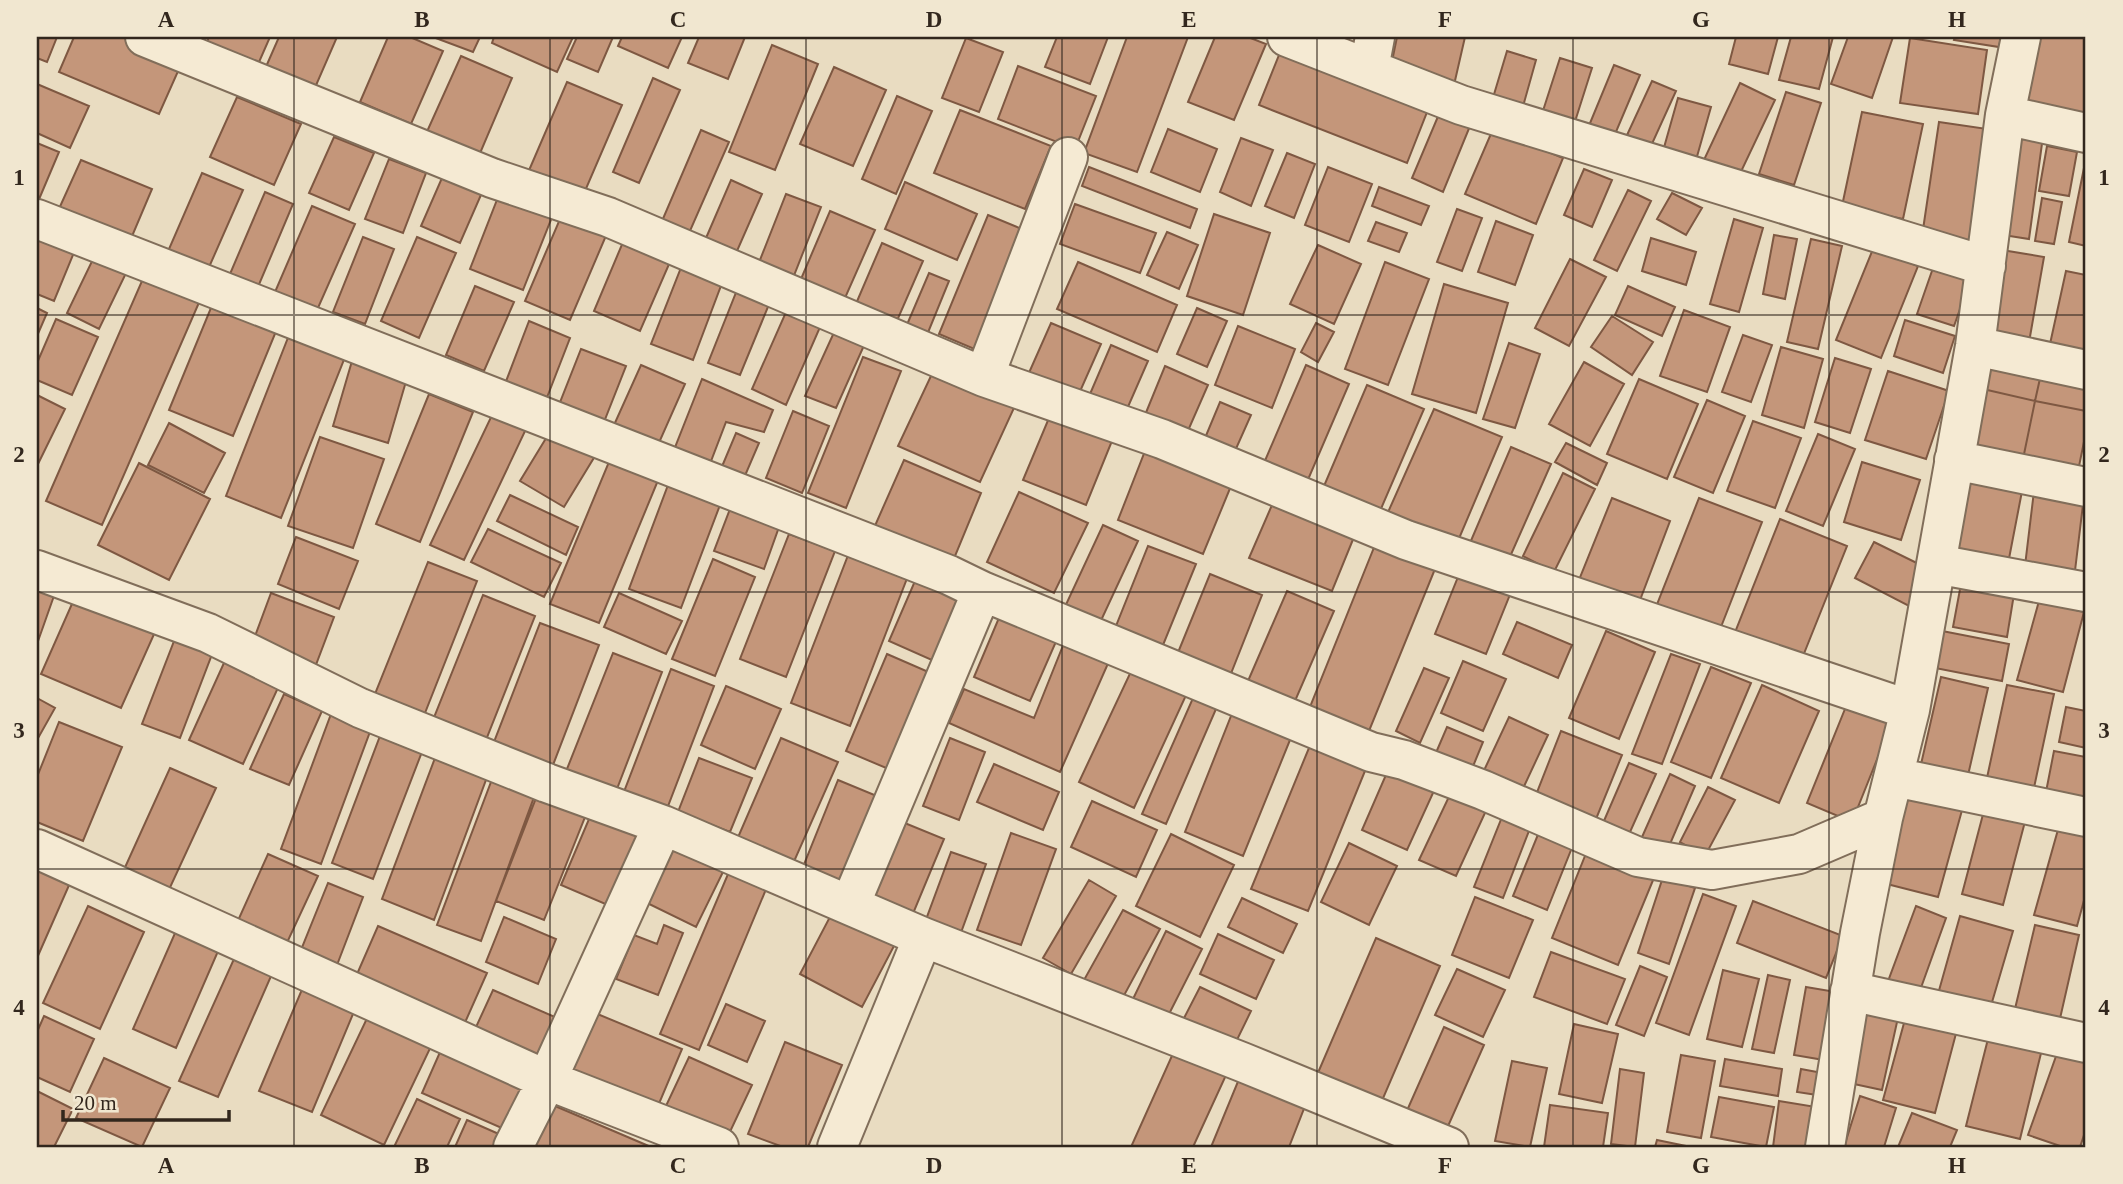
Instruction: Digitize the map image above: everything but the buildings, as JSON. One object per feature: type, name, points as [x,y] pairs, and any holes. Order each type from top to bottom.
[{"type":"street","points":[[145,37],[492,178],[608,218],[984,377],[1162,439],[1406,540],[1910,710]]},
{"type":"street","points":[[1287,37],[1372,53],[1461,105],[1986,266]]},
{"type":"street","points":[[1825,1147],[1850,991],[1883,818],[1910,710],[1975,346],[2005,115],[2021,37]]},
{"type":"street","points":[[2005,115],[2086,133]]},
{"type":"street","points":[[984,377],[1068,157]]},
{"type":"street","points":[[37,219],[949,575],[1371,752],[1404,760],[1483,790],[1638,857],[1712,870],[1799,854],[1883,818]]},
{"type":"street","points":[[1975,346],[2086,370]]},
{"type":"street","points":[[1954,460],[2086,487]]},
{"type":"street","points":[[1936,564],[2086,592]]},
{"type":"street","points":[[37,570],[208,633],[360,708],[547,783],[663,825],[923,937],[1242,1062],[1449,1147]]},
{"type":"street","points":[[850,905],[982,591]]},
{"type":"street","points":[[1894,776],[2086,817]]},
{"type":"street","points":[[513,1147],[547,1080],[663,825]]},
{"type":"street","points":[[37,849],[547,1080],[719,1147]]},
{"type":"street","points":[[837,1147],[923,937]]},
{"type":"street","points":[[1850,991],[2086,1043]]}]
